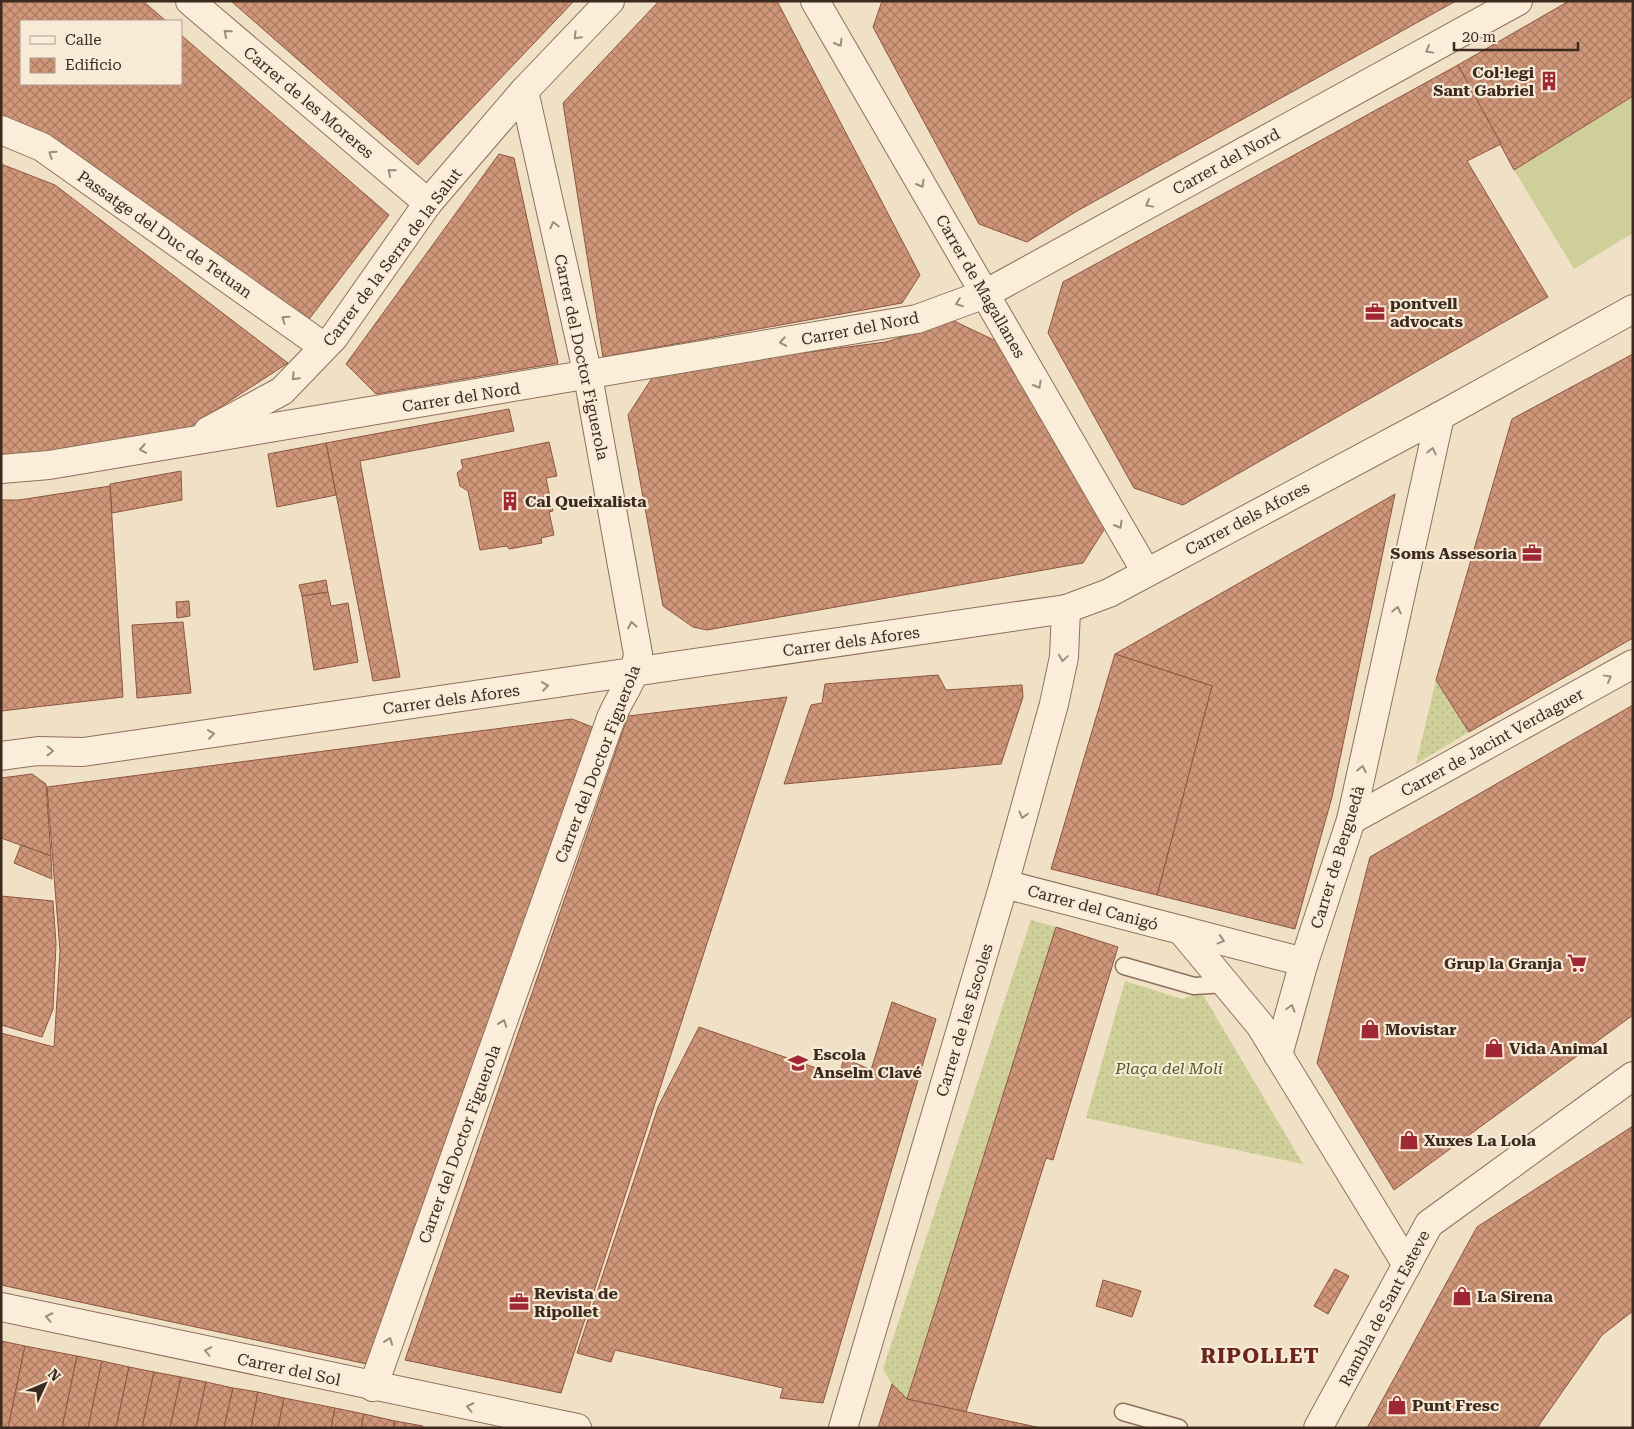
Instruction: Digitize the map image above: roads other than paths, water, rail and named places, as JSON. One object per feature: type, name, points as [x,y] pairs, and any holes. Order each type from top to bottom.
[{"type":"street","name":"Carrer de les Moreres","points":[[190,1],[428,203]]},
{"type":"street","name":"Carrer de la Serra de la Salut","points":[[192,440],[282,391],[334,337],[428,203],[524,91],[610,1]]},
{"type":"street","name":"Carrer de Magallanes","points":[[814,1],[1146,572]]},
{"type":"street","name":"Carrer del Nord","points":[[1,469],[49,465],[588,376],[917,319],[985,294],[1518,1]]},
{"type":"street","name":"Carrer del Doctor Figuerola","points":[[373,1387],[611,718],[619,699],[636,673],[638,654],[588,376],[524,91]]},
{"type":"street","name":"Passatge del Duc de Tetuan","points":[[1,130],[42,147],[324,347]]},
{"type":"street","name":"Carrer dels Afores","points":[[1,756],[38,751],[83,752],[1066,609],[1109,593],[1440,416],[1633,310]]},
{"type":"street","name":"Carrer de Berguedà","points":[[1278,1055],[1304,962],[1351,820],[1440,416]]},
{"type":"street","name":"Carrer de les Escoles","points":[[843,1428],[1004,884],[1054,704],[1064,657],[1066,609]]},
{"type":"street","name":"Carrer de Jacint Verdaguer","points":[[1351,820],[1633,664]]},
{"type":"street","name":"Carrer del Canigó","points":[[1004,884],[1304,962]]},
{"type":"street","name":"Carrer del Canigó","points":[[1181,930],[1260,1025],[1278,1055]]},
{"type":"street","points":[[1278,1055],[1407,1265]]},
{"type":"street","name":"Rambla de Sant Esteve","points":[[1318,1428],[1429,1224],[1633,1076]]},
{"type":"street","name":"Carrer del Sol","points":[[1,1307],[373,1387],[516,1422],[577,1428]]},
{"type":"lane","points":[[1124,966],[1194,986],[1226,984]]},
{"type":"lane","points":[[1123,1412],[1179,1428]]},
{"type":"place","name":"Col·legi Sant Gabriel","points":[[1549,81]]},
{"type":"place","name":"pontvell advocats","points":[[1375,312]]},
{"type":"place","name":"Cal Queixalista","points":[[510,501]]},
{"type":"place","name":"Soms Assesoria","points":[[1532,553]]},
{"type":"place","name":"Grup la Granja","points":[[1577,963]]},
{"type":"place","name":"Movistar","points":[[1370,1029]]},
{"type":"place","name":"Vida Animal","points":[[1494,1048]]},
{"type":"place","name":"Escola Anselm Clavé","points":[[798,1063]]},
{"type":"place","name":"Xuxes La Lola","points":[[1409,1140]]},
{"type":"place","name":"La Sirena","points":[[1462,1296]]},
{"type":"place","name":"Revista de Ripollet","points":[[519,1302]]},
{"type":"place","name":"Punt Fresc","points":[[1397,1405]]},
{"type":"district","name":"RIPOLLET","points":[[1260,1356]]},
{"type":"park label","name":"Plaça del Molí","points":[[1169,1068]]}]
